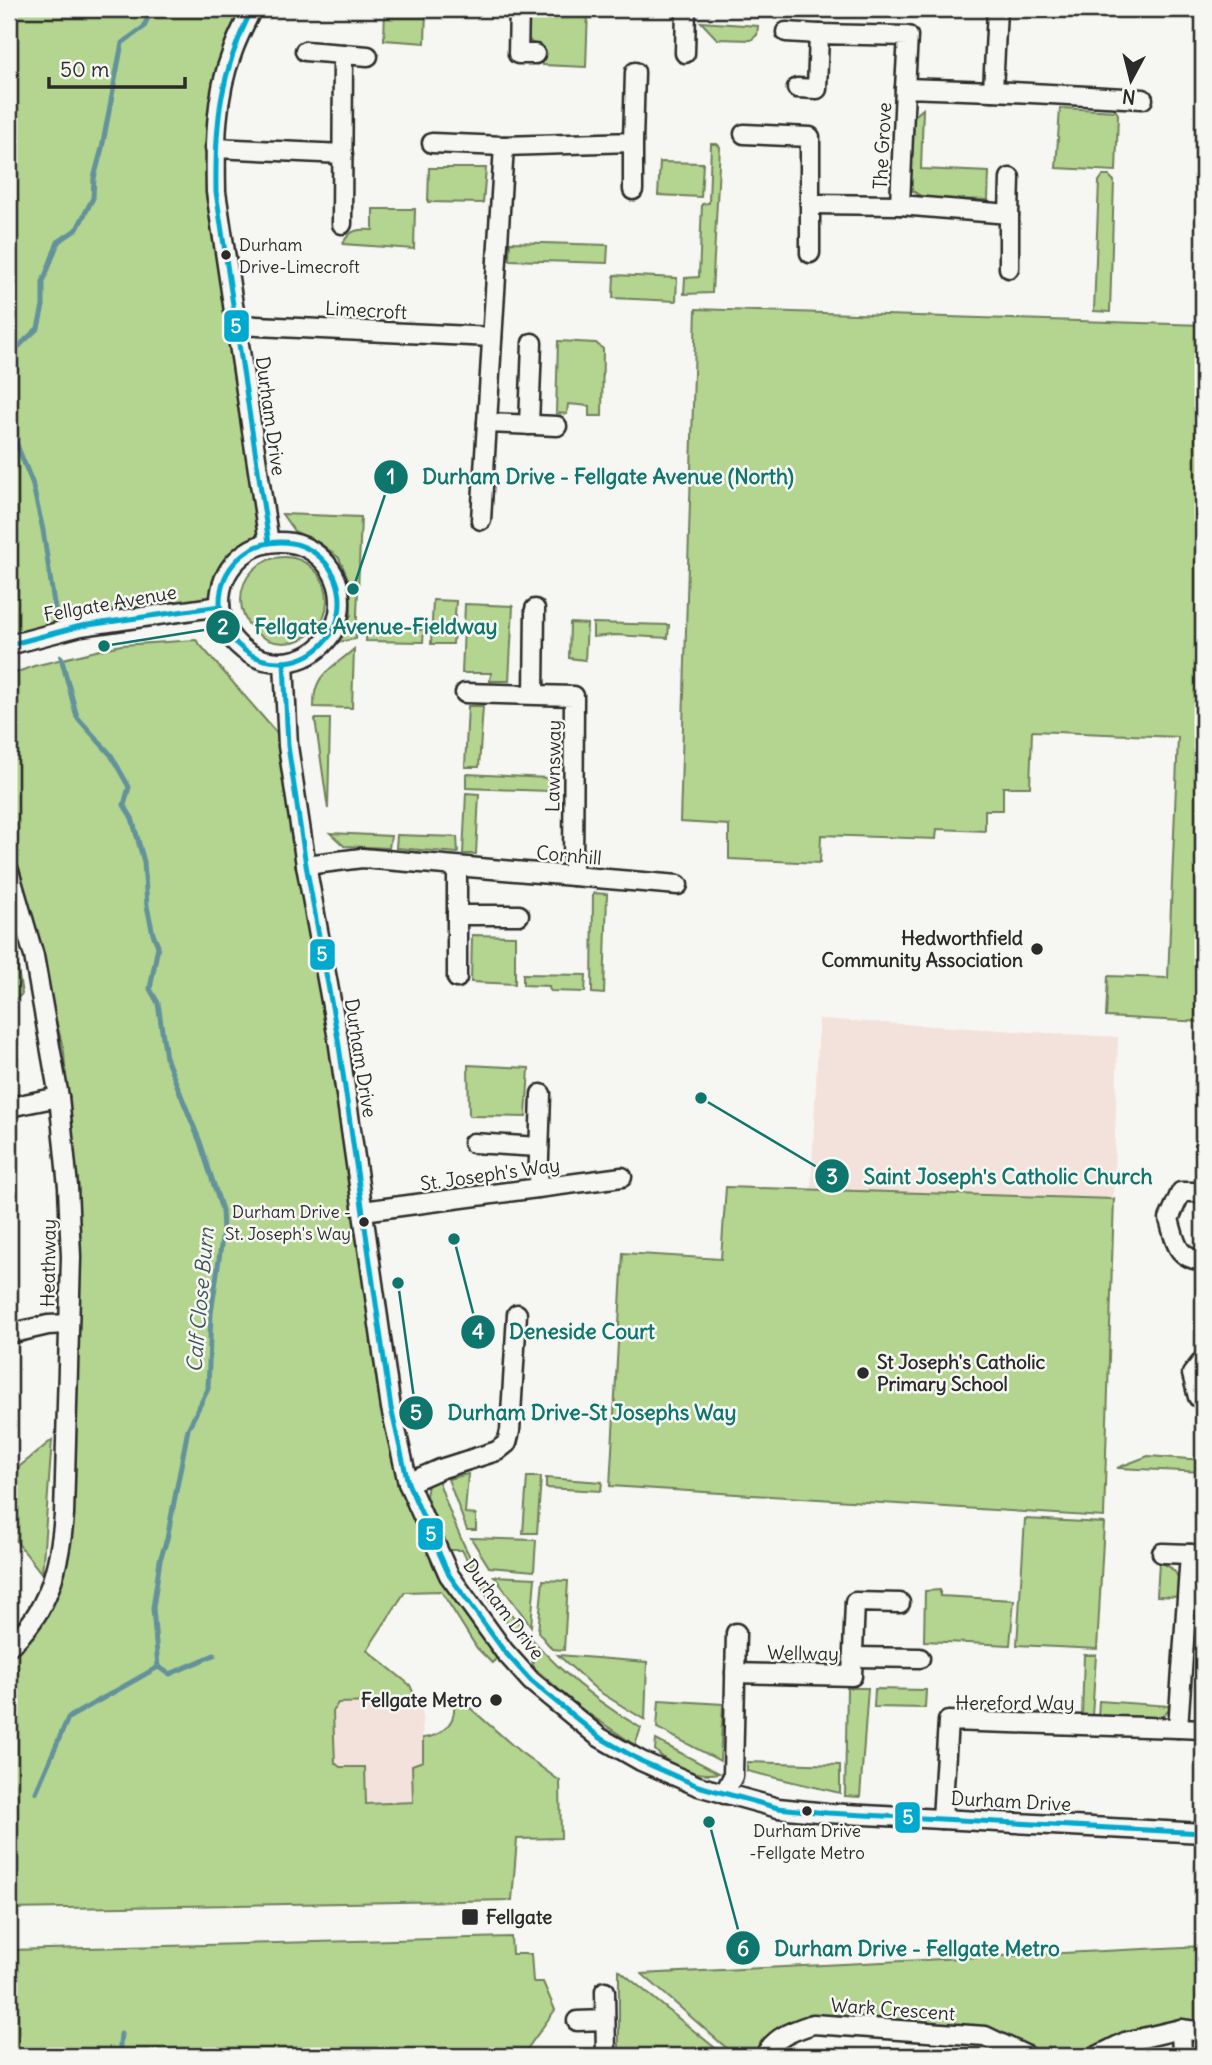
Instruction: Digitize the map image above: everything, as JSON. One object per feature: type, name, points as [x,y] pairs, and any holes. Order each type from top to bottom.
[{"type":"street","name":"Durham Drive","points":[[252,9],[231,54],[220,94],[215,148],[216,192],[269,543]]},
{"type":"street","points":[[519,9],[518,54],[535,54]]},
{"type":"street","points":[[685,53],[687,9]]},
{"type":"street","points":[[993,91],[998,9]]},
{"type":"street","name":"The Grove","points":[[786,32],[908,37],[900,205]]},
{"type":"street","points":[[797,88],[817,89],[819,34]]},
{"type":"street","points":[[305,51],[368,56]]},
{"type":"street","points":[[342,224],[343,54]]},
{"type":"street","points":[[633,190],[635,72]]},
{"type":"street","name":"The Grove","points":[[905,88],[993,91],[1094,89],[1143,99]]},
{"type":"street","points":[[744,134],[810,137],[810,253]]},
{"type":"street","points":[[432,143],[504,146],[633,142]]},
{"type":"street","points":[[481,520],[504,146]]},
{"type":"street","points":[[215,148],[343,153]]},
{"type":"street","points":[[1009,268],[1010,178]]},
{"type":"street","name":"The Grove","points":[[810,204],[900,205],[1009,214]]},
{"type":"street","name":"Limecroft","points":[[237,325],[492,337]]},
{"type":"street","points":[[529,425],[532,343]]},
{"type":"street","points":[[487,423],[557,426]]},
{"type":"street","points":[[269,543],[290,543],[311,549],[324,560],[334,574],[340,590],[337,623],[328,638],[316,650],[301,658],[284,662],[261,658],[241,647],[230,636],[223,622],[220,606],[223,583],[235,562],[247,551],[269,543]]},
{"type":"street","name":"Fellgate Avenue","points":[[9,645],[81,626],[220,606]]},
{"type":"street","name":"Lawnsway","points":[[534,694],[535,609]]},
{"type":"street","name":"Durham Drive","points":[[284,662],[288,746],[306,865],[338,1039],[391,1408],[408,1483],[449,1575],[503,1651],[531,1681],[599,1737],[670,1774],[724,1794],[778,1808],[1203,1833]]},
{"type":"street","name":"Lawnsway","points":[[465,693],[574,696],[573,876]]},
{"type":"street","name":"Cornhill","points":[[306,865],[362,858],[678,885]]},
{"type":"street","points":[[457,867],[457,978]]},
{"type":"street","name":"Heathway","points":[[9,871],[34,956],[59,1097],[71,1257],[61,1551],[58,1568],[47,1596],[38,1612],[9,1646]]},
{"type":"street","points":[[457,915],[519,915]]},
{"type":"street","points":[[538,1188],[541,1094]]},
{"type":"street","points":[[9,1107],[59,1097]]},
{"type":"street","points":[[473,1143],[540,1147]]},
{"type":"street","name":"St. Joseph's Way","points":[[363,1211],[622,1178]]},
{"type":"street","points":[[1203,1192],[1181,1192],[1169,1220],[1179,1251],[1190,1259],[1203,1261]]},
{"type":"street","points":[[408,1483],[440,1469],[497,1451],[507,1443],[517,1314]]},
{"type":"street","points":[[9,1335],[48,1325],[68,1324]]},
{"type":"street","points":[[1198,1396],[1192,1374],[1203,1360]]},
{"type":"street","points":[[1162,1553],[1197,1555],[1178,1728]]},
{"type":"street","name":"Wellway","points":[[734,1673],[852,1676],[855,1602],[900,1603]]},
{"type":"street","points":[[724,1794],[733,1776],[736,1633]]},
{"type":"street","name":"Wellway","points":[[853,1657],[920,1658]]},
{"type":"street","name":"Hereford Way","points":[[942,1819],[948,1721],[1203,1729]]},
{"type":"street","points":[[606,1991],[606,2056]]},
{"type":"street","points":[[578,2021],[605,2020]]},
{"type":"street","name":"Wark Crescent","points":[[765,2056],[787,2033],[813,2024],[985,2036],[1027,2056]]},
{"type":"street","points":[[1181,2029],[1182,2056]]},
{"type":"street","points":[[1097,2056],[1125,2042],[1181,2029],[1203,2032]]},
{"type":"shaded area","name":"St Joseph's Catholic Primary School","points":[[819,1019],[1118,1037],[1104,1517],[610,1486],[623,1253],[721,1259],[726,1187],[811,1190]]},
{"type":"shaded area","points":[[417,1701],[422,1704],[423,1761],[412,1765],[414,1802],[366,1804],[335,1763],[334,1708],[342,1702]]},
{"type":"green space","points":[[13,9],[252,9],[231,54],[215,148],[269,543],[247,553],[232,565],[224,582],[220,606],[9,645],[9,29]]},
{"type":"green space","points":[[385,9],[426,9],[425,43],[384,40]]},
{"type":"green space","points":[[527,9],[588,9],[586,67],[542,65],[541,47],[532,43],[525,34]]},
{"type":"green space","points":[[701,22],[758,26],[757,35],[751,40],[717,39]]},
{"type":"green space","points":[[1060,108],[1116,111],[1116,171],[1056,168]]},
{"type":"green space","points":[[923,109],[921,169],[989,172],[988,200],[924,198],[913,191],[909,182],[912,118]]},
{"type":"green space","points":[[711,144],[720,147],[712,293],[684,294],[685,278],[699,277],[702,204],[709,203]]},
{"type":"green space","points":[[660,162],[703,163],[701,197],[658,195]]},
{"type":"green space","points":[[429,168],[486,168],[483,203],[428,202]]},
{"type":"green space","points":[[1103,176],[1109,176],[1114,181],[1110,312],[1094,311],[1099,181]]},
{"type":"green space","points":[[373,209],[415,209],[414,249],[343,244],[348,235],[355,231],[373,230]]},
{"type":"green space","points":[[510,242],[608,245],[607,263],[509,260]]},
{"type":"green space","points":[[614,275],[677,278],[676,301],[613,298]]},
{"type":"green space","points":[[696,309],[1203,325],[1203,1022],[1106,1017],[1108,976],[1168,978],[1178,737],[1032,731],[1030,787],[1003,787],[1003,810],[985,810],[985,831],[937,829],[936,839],[821,835],[820,863],[729,859],[729,825],[680,822]]},
{"type":"green space","points":[[558,341],[596,343],[603,349],[602,416],[589,416],[589,406],[568,404],[567,414],[556,413]]},
{"type":"green space","points":[[282,514],[361,517],[356,639],[338,642],[344,635],[351,614],[350,583],[339,558],[320,543],[294,531]]},
{"type":"green space","points":[[284,557],[300,561],[314,570],[323,584],[327,600],[323,616],[314,630],[300,639],[284,643],[268,639],[254,630],[245,616],[241,600],[245,584],[254,570],[268,561]]},
{"type":"green space","points":[[433,600],[456,601],[453,644],[431,644]]},
{"type":"green space","points":[[465,604],[513,606],[509,681],[490,681],[491,673],[462,673]]},
{"type":"green space","points":[[570,623],[587,624],[585,660],[569,658]]},
{"type":"green space","points":[[593,623],[669,625],[668,638],[615,635],[593,637]]},
{"type":"green space","points":[[367,628],[424,630],[423,642],[366,641]]},
{"type":"green space","points":[[196,640],[288,746],[391,1408],[449,1575],[504,1651],[492,1663],[477,1648],[441,1591],[405,1592],[367,1650],[410,1685],[417,1701],[338,1703],[333,1711],[335,1763],[340,1767],[365,1767],[366,1804],[413,1802],[412,1765],[423,1761],[423,1738],[435,1735],[449,1724],[454,1706],[460,1699],[519,1751],[560,1781],[561,1838],[517,1839],[512,1900],[9,1909],[9,1646],[47,1596],[71,1539],[76,1233],[64,1052],[23,887],[9,862],[9,675],[34,666],[121,645]]},
{"type":"green space","points":[[354,649],[352,708],[314,707],[314,696],[320,679]]},
{"type":"green space","points":[[468,706],[483,706],[479,767],[465,767]]},
{"type":"green space","points":[[315,719],[330,719],[328,809]]},
{"type":"green space","points":[[466,774],[549,778],[549,791],[466,788]]},
{"type":"green space","points":[[466,793],[479,794],[476,854],[463,854]]},
{"type":"green space","points":[[330,833],[391,836],[389,848],[344,846]]},
{"type":"green space","points":[[397,835],[457,837],[458,853],[396,848]]},
{"type":"green space","points":[[593,893],[607,894],[604,994],[592,993]]},
{"type":"green space","points":[[472,935],[515,936],[515,984],[471,982]]},
{"type":"green space","points":[[13,940],[22,994],[9,1005],[9,943]]},
{"type":"green space","points":[[523,974],[586,975],[585,992],[550,991],[549,986],[523,985]]},
{"type":"green space","points":[[468,1065],[529,1068],[526,1117],[469,1116]]},
{"type":"green space","name":"St Joseph's Catholic Primary School","points":[[726,1187],[1114,1199],[1104,1517],[610,1486],[623,1253],[721,1259]]},
{"type":"green space","points":[[52,1440],[42,1574],[9,1532],[9,1475]]},
{"type":"green space","points":[[1148,1456],[1203,1460],[1203,1472],[1117,1468]]},
{"type":"green space","points":[[468,1474],[465,1513],[476,1515],[476,1530],[467,1530],[448,1479]]},
{"type":"green space","points":[[437,1476],[460,1536],[481,1573],[526,1632],[560,1668],[598,1700],[641,1728],[635,1745],[580,1708],[533,1667],[532,1658],[536,1654],[491,1604],[462,1550],[448,1550],[426,1496],[428,1485]]},
{"type":"green space","points":[[527,1477],[541,1477],[537,1533],[523,1533]]},
{"type":"green space","points":[[546,1478],[602,1482],[601,1491],[546,1488]]},
{"type":"green space","points":[[1025,1519],[1104,1523],[1097,1649],[1017,1645]]},
{"type":"green space","points":[[471,1538],[536,1540],[534,1571],[489,1567]]},
{"type":"green space","points":[[1159,1562],[1170,1567],[1177,1575],[1179,1597],[1157,1596]]},
{"type":"green space","points":[[494,1576],[535,1578],[531,1626]]},
{"type":"green space","points":[[543,1580],[568,1581],[564,1650],[552,1649],[538,1632]]},
{"type":"green space","points":[[940,1590],[940,1596],[1014,1600],[1010,1645],[924,1641],[925,1591]]},
{"type":"green space","points":[[558,1655],[647,1662],[645,1720],[598,1691]]},
{"type":"green space","points":[[1084,1655],[1096,1655],[1092,1717],[1082,1717]]},
{"type":"green space","points":[[847,1688],[868,1688],[860,1797],[845,1796]]},
{"type":"green space","points":[[875,1689],[926,1690],[925,1708],[874,1707]]},
{"type":"green space","points":[[659,1700],[723,1704],[720,1761],[657,1728]]},
{"type":"green space","points":[[1099,1701],[1171,1706],[1164,1715],[1154,1719],[1098,1717]]},
{"type":"green space","points":[[656,1740],[719,1773],[693,1772],[676,1766],[655,1750]]},
{"type":"green space","points":[[747,1762],[840,1765],[840,1793],[747,1771]]},
{"type":"green space","points":[[511,1937],[512,1954],[531,1954],[533,1982],[543,1982],[555,2010],[522,2056],[9,2056],[9,1950]]},
{"type":"green space","points":[[1203,1946],[1203,2024],[1176,2021],[1114,2038],[1080,2056],[1046,2056],[988,2030],[954,2025],[818,2018],[781,2026],[760,2056],[744,2056],[731,2052],[642,1974]]},
{"type":"green space","points":[[619,1970],[725,2056],[619,2056]]},
{"type":"waterway","name":"Calf Close Burn","points":[[56,617],[43,530],[32,482],[12,433],[12,357],[17,348],[38,328],[43,306],[43,282],[58,242],[77,229],[93,198],[94,178],[122,43],[144,27],[151,9]]},
{"type":"waterway","name":"Calf Close Burn","points":[[36,1792],[68,1718],[158,1667],[153,1608],[160,1560],[167,1539],[188,1429],[208,1389],[211,1314],[223,1232],[222,1210],[200,1142],[166,1058],[158,1003],[150,989],[158,946],[147,906],[144,862],[132,818],[124,805],[129,787],[111,755],[77,717],[61,657]]},
{"type":"waterway","points":[[158,1667],[170,1674],[214,1655]]},
{"type":"waterway","name":"Calf Close Burn","points":[[119,2056],[121,2034]]},
{"type":"transit line","name":"5","points":[[252,9],[226,76],[217,142],[216,192],[269,543]]},
{"type":"transit line","name":"5","points":[[280,542],[303,547],[322,560],[335,579],[340,602],[335,625],[322,644],[303,657],[280,662],[257,657],[238,644],[225,625],[220,602],[225,579],[238,560],[257,547],[280,542]]},
{"type":"transit line","name":"5","points":[[9,645],[81,626],[220,606]]},
{"type":"transit line","name":"5","points":[[284,662],[288,746],[306,865],[338,1039],[391,1408],[408,1483],[449,1575],[504,1651],[531,1681],[599,1737],[641,1761],[698,1786],[778,1808],[827,1813],[1203,1833]]},
{"type":"place","name":"Durham Drive-Limecroft","points":[[226,255]]},
{"type":"place","name":"Durham Drive - Fellgate Avenue (North)","points":[[353,589]]},
{"type":"place","name":"Fellgate Avenue-Fieldway","points":[[104,646]]},
{"type":"place","name":"Hedworthfield Community Association","points":[[1037,949]]},
{"type":"place","name":"Saint Joseph's Catholic Church","points":[[701,1098]]},
{"type":"place","name":"Durham Drive - St. Joseph's Way","points":[[364,1222]]},
{"type":"place","name":"Deneside Court","points":[[454,1239]]},
{"type":"place","name":"Durham Drive-St Josephs Way","points":[[398,1283]]},
{"type":"place","name":"St Joseph's Catholic Primary School","points":[[863,1373]]},
{"type":"place","name":"Fellgate Metro","points":[[496,1700]]},
{"type":"place","name":"Durham Drive -Fellgate Metro","points":[[807,1811]]},
{"type":"place","name":"Durham Drive - Fellgate Metro","points":[[709,1822]]},
{"type":"place","name":"Fellgate","points":[[470,1917]]}]
